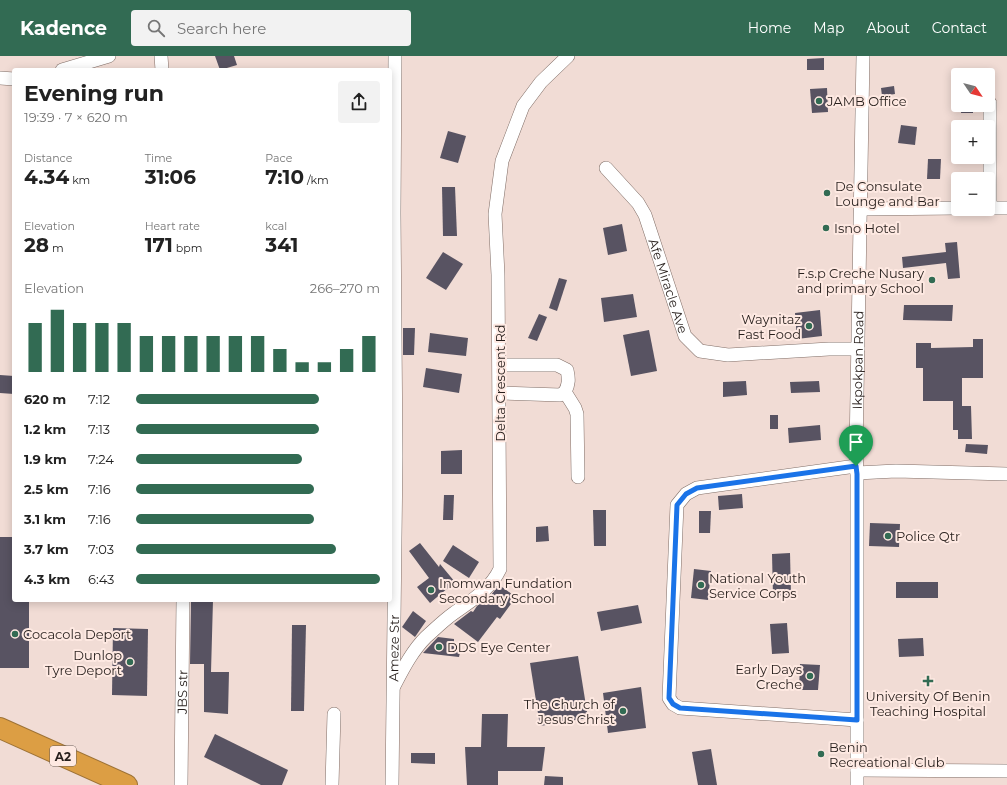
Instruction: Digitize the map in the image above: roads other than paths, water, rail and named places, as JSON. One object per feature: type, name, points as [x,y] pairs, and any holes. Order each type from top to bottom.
[{"type":"highway","name":"A2","points":[[0,728],[127,785]]},
{"type":"highway","name":"A2","points":[[0,740],[98,785]]},
{"type":"street","points":[[161,56],[162,68]]},
{"type":"street","name":"Ameze Str","points":[[392,785],[396,456],[394,221],[395,56]]},
{"type":"street","name":"Delta Crescent Rd","points":[[393,688],[408,661],[425,638],[452,615],[482,593],[495,580],[500,570],[500,365],[495,214],[502,161],[523,106],[541,82],[568,56]]},
{"type":"street","name":"Ikpokpan Road","points":[[857,785],[856,470],[863,56]]},
{"type":"street","points":[[68,68],[103,57]]},
{"type":"street","points":[[0,78],[12,78]]},
{"type":"street","points":[[989,172],[990,112]]},
{"type":"street","name":"Afe Miracle Ave","points":[[606,168],[638,203],[645,215],[685,336],[700,351],[728,355],[829,349],[858,349]]},
{"type":"street","points":[[860,209],[951,208]]},
{"type":"street","points":[[995,208],[1007,208]]},
{"type":"street","points":[[500,365],[557,365],[563,367],[566,370],[569,381],[563,394]]},
{"type":"street","points":[[500,393],[563,394],[575,408],[577,414],[578,476]]},
{"type":"street","points":[[857,720],[680,708],[673,704],[669,698],[677,505],[686,494],[697,488],[856,470],[1007,474]]},
{"type":"street","name":"JBS str","points":[[181,785],[183,602]]},
{"type":"street","points":[[332,785],[334,714]]},
{"type":"street","points":[[857,770],[1007,771]]},
{"type":"place","name":"JAMB Office","points":[[819,101]]},
{"type":"place","name":"De Consulate Lounge and Bar","points":[[827,193]]},
{"type":"place","name":"Isno Hotel","points":[[826,228]]},
{"type":"place","name":"F.s.p Creche Nusary and primary School","points":[[932,280]]},
{"type":"place","name":"Waynitaz Fast Food","points":[[809,326]]},
{"type":"place","name":"Police Qtr","points":[[888,536]]},
{"type":"place","name":"National Youth Service Corps","points":[[701,585]]},
{"type":"place","name":"Inomwan Fundation Secondary School","points":[[431,590]]},
{"type":"place","name":"Cocacola Deport","points":[[15,634]]},
{"type":"place","name":"DDS Eye Center","points":[[439,647]]},
{"type":"place","name":"Dunlop Tyre Deport","points":[[130,662]]},
{"type":"place","name":"Early Days Creche","points":[[810,676]]},
{"type":"place","name":"University Of Benin Teaching Hospital","points":[[928,681]]},
{"type":"place","name":"The Church of Jesus Christ","points":[[623,711]]},
{"type":"place","name":"Benin Recreational Club","points":[[821,754]]}]
